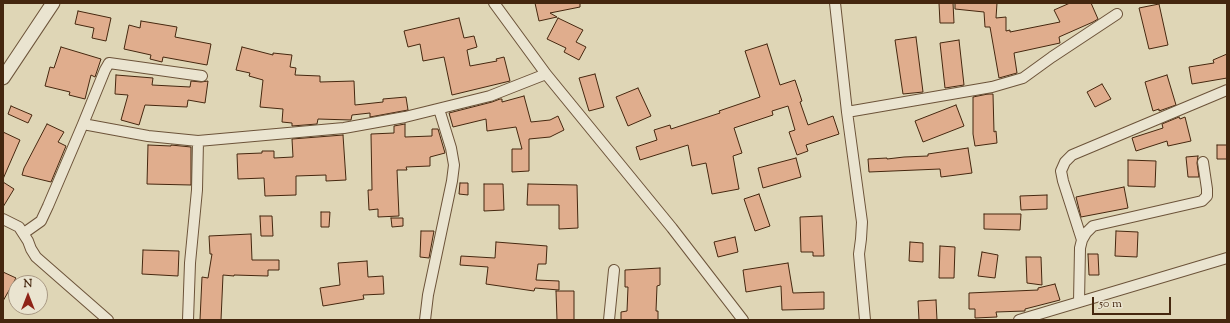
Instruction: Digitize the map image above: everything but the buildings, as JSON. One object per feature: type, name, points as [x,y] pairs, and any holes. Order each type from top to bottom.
[{"type":"street","points":[[3,78],[54,3]]},
{"type":"street","points":[[494,3],[546,74],[672,228],[743,320]]},
{"type":"street","points":[[835,3],[847,112],[862,222],[859,254],[865,320]]},
{"type":"street","points":[[847,112],[992,87],[1023,78],[1117,14]]},
{"type":"street","points":[[24,234],[40,221],[51,199],[104,70],[109,63],[202,76]]},
{"type":"street","points":[[83,124],[148,136],[198,141],[344,128],[405,117],[490,96],[546,74]]},
{"type":"street","points":[[1082,240],[1063,181],[1061,171],[1065,162],[1072,155],[1227,90]]},
{"type":"street","points":[[425,320],[428,295],[454,165],[451,148],[439,109]]},
{"type":"street","points":[[188,320],[190,263],[197,190],[198,141]]},
{"type":"street","points":[[1079,302],[1080,248],[1086,233],[1093,226],[1202,201],[1207,196],[1203,162]]},
{"type":"street","points":[[3,219],[19,227],[36,257],[108,320]]},
{"type":"street","points":[[1019,320],[1227,258]]},
{"type":"street","points":[[609,320],[614,270]]}]
